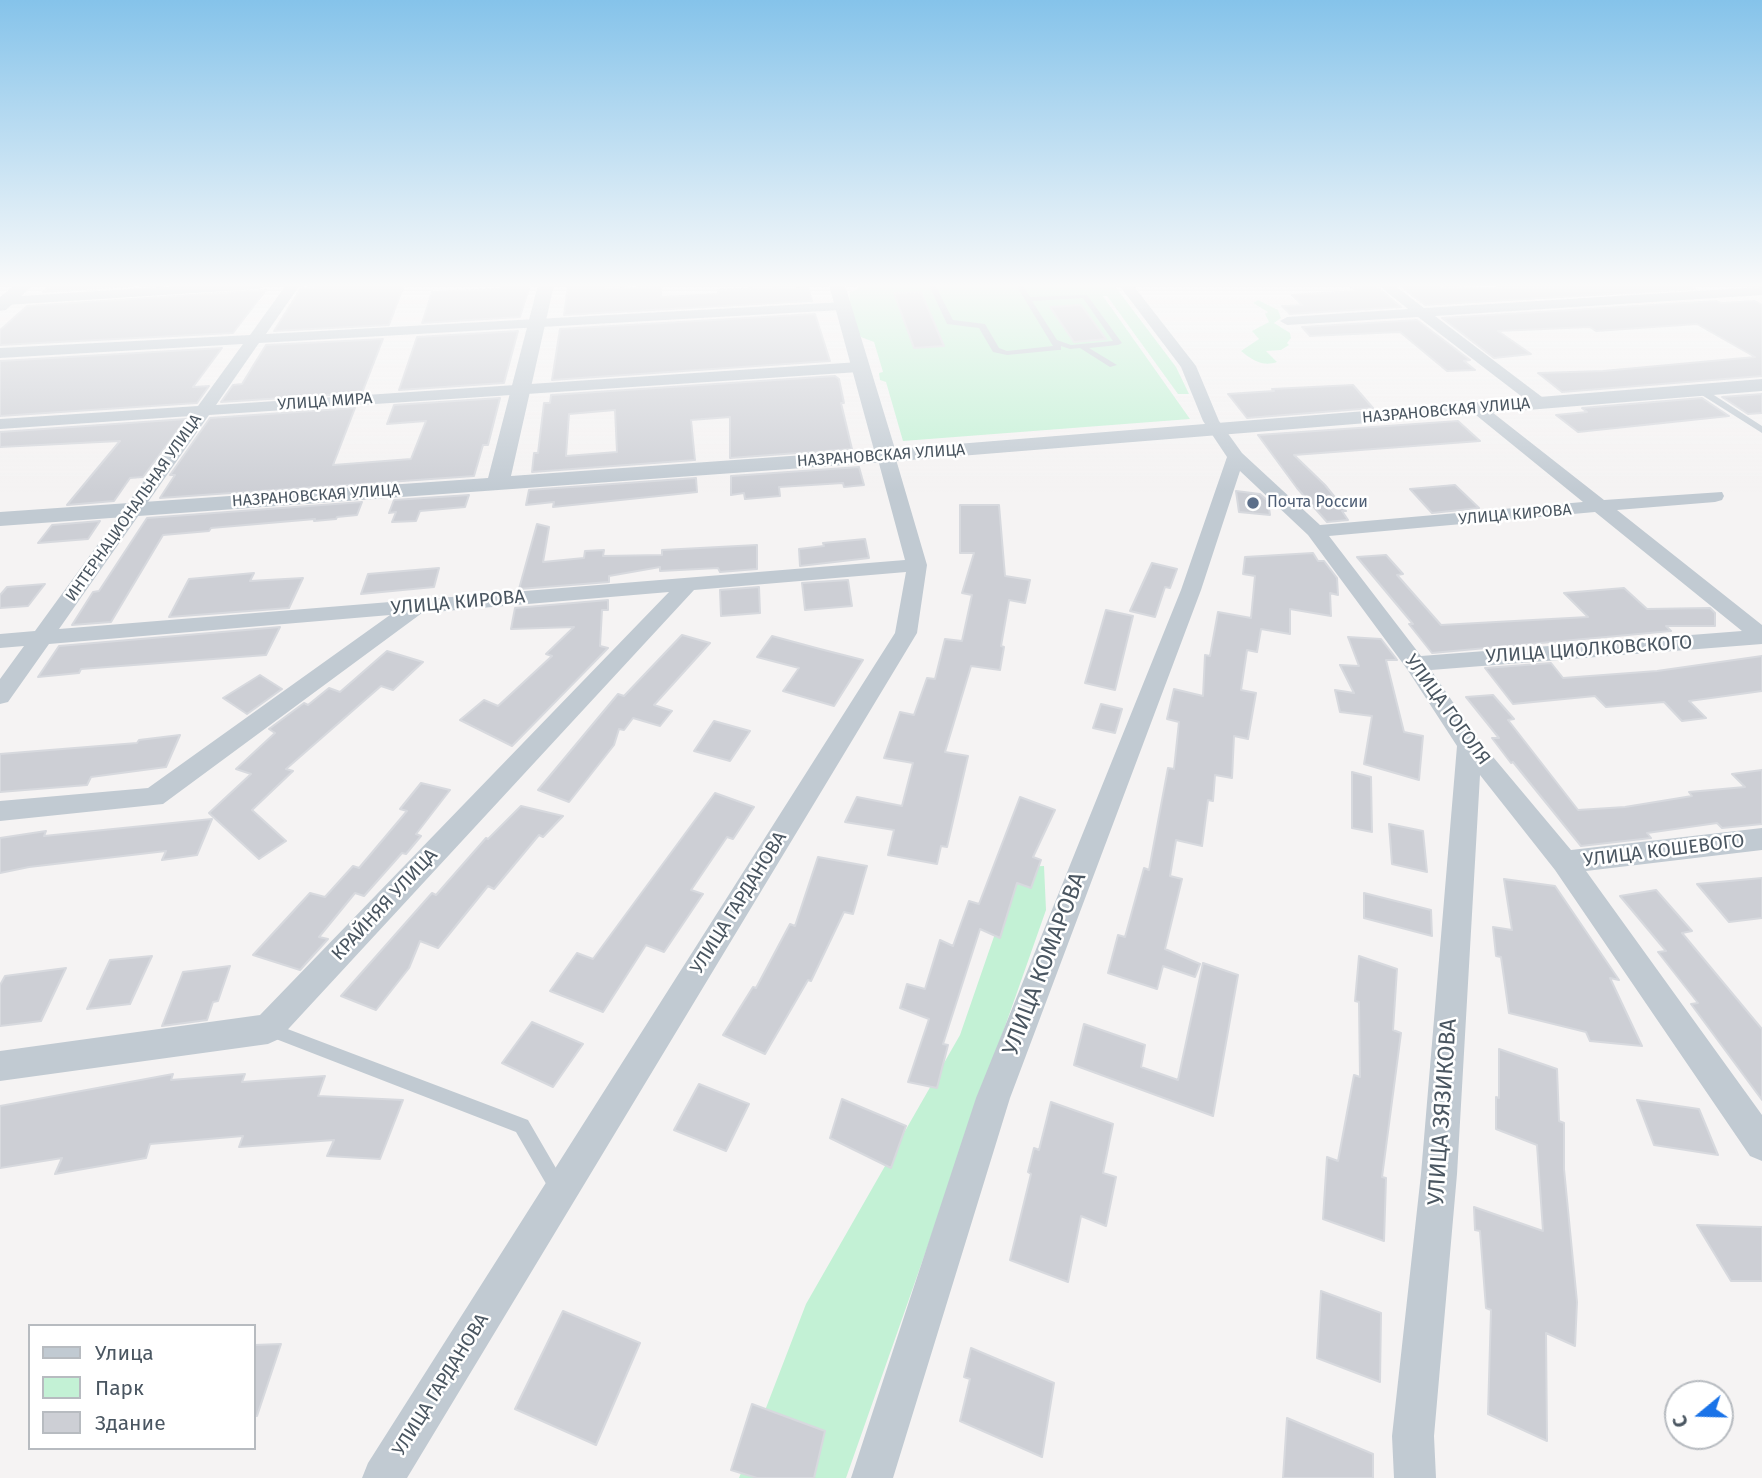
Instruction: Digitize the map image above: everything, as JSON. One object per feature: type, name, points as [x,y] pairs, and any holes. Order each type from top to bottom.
[{"type":"street","name":"ИНТЕРНАЦИОНАЛЬНАЯ УЛИЦА","points":[[0,696],[244,354]]},
{"type":"street","points":[[498,483],[530,354]]},
{"type":"street","name":"УЛИЦА ГАРДАНОВА","points":[[383,1478],[906,633],[917,565],[855,354]]},
{"type":"street","name":"УЛИЦА ГОГОЛЯ","points":[[1179,354],[1188,366],[1217,429],[1236,457],[1315,531],[1415,664],[1469,745],[1565,862],[1762,1144]]},
{"type":"street","points":[[1475,354],[1540,403]]},
{"type":"street","name":"УЛИЦА МИРА","points":[[0,424],[859,367]]},
{"type":"street","name":"НАЗРАНОВСКАЯ УЛИЦА","points":[[0,519],[886,456],[1762,385]]},
{"type":"street","points":[[1477,408],[1762,636]]},
{"type":"street","name":"УЛИЦА КОМАРОВА","points":[[873,1478],[993,1098],[1191,590],[1236,457]]},
{"type":"street","name":"УЛИЦА КИРОВА","points":[[1315,531],[1603,508],[1715,496]]},
{"type":"street","name":"УЛИЦА КИРОВА","points":[[0,641],[917,565]]},
{"type":"street","name":"КРАЙНЯЯ УЛИЦА","points":[[268,1029],[688,584]]},
{"type":"street","points":[[0,811],[154,797],[417,606]]},
{"type":"street","name":"УЛИЦА ЦИОЛКОВСКОГО","points":[[1415,664],[1762,636]]},
{"type":"street","name":"УЛИЦА ЗЯЗИКОВА","points":[[1415,1478],[1413,1436],[1439,1174],[1469,745]]},
{"type":"street","name":"УЛИЦА КОШЕВОГО","points":[[1565,862],[1762,839]]},
{"type":"street","points":[[0,1066],[268,1029]]},
{"type":"lane","points":[[1095,354],[1113,365]]},
{"type":"lane","points":[[1700,390],[1762,430]]},
{"type":"lane","points":[[268,1029],[522,1126],[560,1192]]},
{"type":"green space","points":[[878,354],[1144,354],[1190,419],[903,441],[886,382],[880,380],[879,373],[883,372]]},
{"type":"green space","points":[[1149,354],[1166,354],[1176,367],[1189,394],[1178,394]]},
{"type":"green space","points":[[1245,354],[1269,354],[1277,362],[1267,364]]},
{"type":"green space","points":[[1044,866],[1046,910],[846,1478],[739,1478],[806,1304],[960,1035],[1018,867]]},
{"type":"building","points":[[120,354],[218,354],[193,387],[209,386],[197,403],[0,416],[0,361]]},
{"type":"building","points":[[260,354],[377,354],[362,393],[221,402],[233,385],[242,384]]},
{"type":"building","points":[[411,354],[512,354],[504,383],[399,390]]},
{"type":"building","points":[[556,354],[828,354],[830,361],[552,380]]},
{"type":"building","points":[[1426,354],[1462,354],[1470,360],[1464,361],[1475,370],[1447,371]]},
{"type":"building","points":[[1489,354],[1531,354],[1494,358]]},
{"type":"building","points":[[1750,354],[1762,354],[1762,376],[1562,392],[1538,373],[1603,371],[1755,357]]},
{"type":"building","points":[[835,376],[839,379],[844,403],[841,403],[852,449],[730,458],[730,417],[691,420],[695,460],[532,472],[534,453],[538,453],[544,403],[550,403],[551,395]],"holes":[[[615,410],[617,452],[566,456],[569,414]]]},
{"type":"building","points":[[1353,385],[1373,408],[1247,418],[1228,394],[1274,391],[1272,389]]},
{"type":"building","points":[[1762,394],[1762,413],[1748,414],[1722,397]]},
{"type":"building","points":[[500,398],[488,445],[483,445],[474,476],[160,498],[175,475],[170,475],[210,418],[355,408],[333,465],[411,459],[426,421],[387,424],[394,405]]},
{"type":"building","points":[[1702,398],[1729,416],[1578,432],[1556,415],[1587,412],[1582,408]]},
{"type":"building","points":[[186,419],[143,477],[130,478],[114,501],[67,505],[120,441],[0,447],[0,432]]},
{"type":"building","points":[[1458,421],[1480,441],[1294,455],[1325,485],[1346,511],[1342,511],[1348,520],[1327,522],[1297,488],[1258,435]]},
{"type":"building","points":[[859,467],[864,485],[844,487],[843,483],[779,487],[780,496],[745,499],[744,493],[731,495],[731,476]]},
{"type":"building","points":[[696,478],[697,492],[553,507],[554,502],[526,505],[529,490]]},
{"type":"building","points":[[1455,485],[1479,508],[1432,513],[1410,489]]},
{"type":"building","name":"Почта России","points":[[1236,491],[1260,494],[1268,501],[1270,515],[1239,512]]},
{"type":"building","points":[[469,495],[465,507],[420,511],[416,521],[392,522],[396,512],[389,513],[394,500]]},
{"type":"building","points":[[362,502],[357,515],[336,519],[211,528],[209,531],[163,535],[111,622],[72,625],[93,592],[99,591],[147,518]]},
{"type":"building","points":[[960,505],[999,505],[1005,576],[1030,580],[1025,603],[1009,600],[1000,670],[971,666],[945,752],[968,756],[947,847],[941,846],[937,864],[888,855],[894,830],[845,822],[857,797],[902,806],[913,763],[884,758],[900,712],[914,715],[927,678],[935,679],[945,639],[962,641],[972,595],[962,593],[974,553],[960,553]]},
{"type":"building","points":[[100,521],[88,539],[38,543],[52,525]]},
{"type":"building","points":[[537,524],[549,527],[543,562],[584,558],[585,551],[604,550],[603,556],[662,555],[662,550],[757,545],[757,569],[720,572],[718,568],[660,571],[660,567],[609,576],[609,582],[519,589]]},
{"type":"building","points":[[865,539],[869,558],[800,566],[799,549],[824,546],[823,543]]},
{"type":"building","points":[[1313,553],[1318,561],[1324,561],[1337,578],[1338,595],[1330,593],[1331,616],[1290,609],[1290,634],[1261,629],[1257,652],[1247,650],[1241,690],[1256,693],[1248,739],[1234,736],[1232,778],[1215,775],[1213,801],[1208,800],[1202,846],[1176,840],[1170,876],[1182,879],[1165,949],[1200,964],[1195,977],[1163,966],[1157,989],[1108,973],[1118,935],[1125,937],[1144,868],[1149,870],[1168,768],[1174,769],[1179,722],[1167,719],[1174,689],[1203,696],[1205,655],[1210,656],[1218,612],[1251,618],[1255,576],[1243,574],[1245,557]]},
{"type":"building","points":[[1386,555],[1403,574],[1397,575],[1441,625],[1588,617],[1564,593],[1624,588],[1647,609],[1710,608],[1715,613],[1715,626],[1666,626],[1671,631],[1432,653],[1409,624],[1413,624],[1357,557]]},
{"type":"building","points":[[1152,563],[1177,569],[1170,588],[1165,587],[1155,617],[1130,611]]},
{"type":"building","points":[[439,568],[434,587],[361,594],[368,574]]},
{"type":"building","points":[[254,573],[250,581],[303,578],[289,608],[169,617],[189,579]]},
{"type":"building","points":[[848,580],[852,606],[805,610],[802,583]]},
{"type":"building","points":[[45,584],[28,606],[0,608],[0,595],[7,587]]},
{"type":"building","points":[[759,587],[760,613],[721,616],[720,590]]},
{"type":"building","points":[[608,600],[608,610],[602,610],[600,646],[608,648],[512,746],[460,720],[484,700],[498,706],[552,656],[546,654],[574,627],[511,629],[515,608]]},
{"type":"building","points":[[1106,610],[1133,616],[1115,690],[1085,683]]},
{"type":"building","points":[[280,627],[266,655],[81,669],[79,673],[38,677],[59,646]]},
{"type":"building","points":[[682,635],[710,643],[654,705],[672,711],[660,726],[633,718],[624,730],[619,729],[614,745],[569,802],[538,790],[618,694],[624,696]]},
{"type":"building","points":[[772,636],[863,660],[834,706],[783,691],[799,668],[757,657]]},
{"type":"building","points":[[1348,637],[1381,639],[1397,660],[1386,660],[1404,732],[1423,736],[1419,780],[1364,764],[1372,716],[1340,712],[1335,690],[1354,693],[1340,665],[1359,666]]},
{"type":"building","points":[[387,651],[423,662],[393,690],[381,686],[286,769],[293,771],[252,810],[286,841],[259,859],[209,813],[251,774],[236,769],[275,733],[269,729],[304,703],[308,705],[329,688],[340,692]]},
{"type":"building","points":[[1762,656],[1762,691],[1689,701],[1706,718],[1682,721],[1664,702],[1606,707],[1595,696],[1513,704],[1485,668],[1551,663],[1563,678],[1657,671]]},
{"type":"building","points":[[260,675],[282,689],[247,714],[223,698]]},
{"type":"building","points":[[1493,695],[1514,719],[1508,720],[1578,810],[1625,807],[1692,796],[1689,792],[1745,787],[1732,774],[1762,770],[1762,824],[1722,828],[1717,823],[1647,833],[1651,838],[1581,846],[1513,762],[1511,763],[1492,738],[1499,738],[1466,697]]},
{"type":"building","points":[[1101,704],[1122,709],[1115,733],[1093,728]]},
{"type":"building","points":[[714,721],[750,731],[730,761],[694,751]]},
{"type":"building","points":[[180,735],[166,767],[91,777],[87,785],[0,792],[0,754],[137,743],[139,740]]},
{"type":"building","points":[[1352,772],[1371,777],[1372,832],[1352,828]]},
{"type":"building","points":[[421,783],[450,790],[416,834],[421,836],[406,854],[402,853],[364,896],[355,893],[319,937],[328,939],[300,970],[253,955],[310,893],[325,897],[353,866],[359,868],[407,811],[400,809]]},
{"type":"building","points":[[715,793],[754,807],[733,839],[727,837],[691,890],[703,894],[664,952],[646,945],[603,1012],[550,991],[577,953],[593,959]]},
{"type":"building","points":[[1020,797],[1055,810],[1033,857],[1041,860],[1031,888],[1017,883],[1000,938],[980,929],[943,1044],[948,1045],[937,1088],[908,1082],[929,1019],[900,1008],[907,984],[925,989],[940,940],[953,946],[969,901],[979,904]]},
{"type":"building","points":[[521,806],[563,816],[543,837],[539,835],[494,889],[488,886],[438,948],[420,941],[409,968],[376,1010],[341,996],[432,893],[436,895],[486,838]]},
{"type":"building","points":[[212,819],[197,855],[162,860],[166,851],[29,867],[0,873],[0,838],[46,831],[44,836]]},
{"type":"building","points":[[1389,824],[1423,831],[1427,872],[1392,864]]},
{"type":"building","points":[[818,857],[867,866],[853,914],[844,912],[811,981],[808,980],[765,1054],[723,1035],[753,987],[756,988],[790,924],[795,926]]},
{"type":"building","points":[[1762,878],[1762,918],[1729,922],[1697,884]]},
{"type":"building","points":[[1504,879],[1555,886],[1619,980],[1610,978],[1642,1046],[1590,1041],[1586,1032],[1509,1013],[1501,957],[1496,956],[1493,927],[1512,930]]},
{"type":"building","points":[[1656,890],[1692,931],[1682,933],[1762,1029],[1762,1100],[1691,1004],[1698,1003],[1658,952],[1666,951],[1620,896]]},
{"type":"building","points":[[1364,893],[1431,910],[1432,936],[1364,918]]},
{"type":"building","points":[[152,956],[130,1004],[87,1009],[110,960]]},
{"type":"building","points":[[1359,956],[1397,969],[1393,1030],[1401,1033],[1382,1177],[1386,1178],[1384,1241],[1323,1219],[1327,1157],[1338,1161],[1354,1075],[1360,1077],[1359,1002],[1355,1001]]},
{"type":"building","points":[[1203,963],[1238,975],[1213,1116],[1074,1065],[1084,1024],[1145,1045],[1141,1067],[1178,1080]]},
{"type":"building","points":[[230,966],[218,1001],[213,1002],[207,1020],[162,1026],[183,972]]},
{"type":"building","points":[[66,968],[41,1021],[0,1026],[0,985],[5,976]]},
{"type":"building","points":[[532,1022],[583,1044],[553,1087],[502,1063]]},
{"type":"building","points":[[1499,1049],[1557,1069],[1559,1121],[1564,1123],[1564,1169],[1577,1302],[1575,1346],[1546,1333],[1547,1441],[1488,1414],[1491,1310],[1486,1308],[1480,1231],[1475,1230],[1474,1207],[1543,1231],[1537,1145],[1496,1129]]},
{"type":"building","points":[[173,1074],[171,1080],[245,1074],[242,1082],[325,1076],[318,1096],[403,1100],[380,1159],[327,1156],[334,1140],[239,1147],[243,1136],[150,1144],[146,1158],[55,1174],[62,1158],[0,1168],[0,1106]]},
{"type":"building","points":[[699,1084],[749,1104],[726,1151],[674,1130]]},
{"type":"building","points":[[842,1099],[906,1126],[891,1168],[830,1138]]},
{"type":"building","points":[[1637,1100],[1699,1109],[1718,1155],[1654,1145]]},
{"type":"building","points":[[1051,1102],[1113,1124],[1103,1173],[1116,1177],[1106,1226],[1081,1216],[1068,1282],[1010,1260],[1031,1174],[1028,1172],[1034,1148],[1039,1150]]},
{"type":"building","points":[[1697,1225],[1762,1227],[1762,1281],[1731,1281]]},
{"type":"building","points":[[1321,1291],[1381,1313],[1380,1382],[1317,1358]]},
{"type":"building","points":[[563,1311],[640,1343],[596,1445],[515,1409]]},
{"type":"building","points":[[281,1344],[257,1416],[256,1416],[256,1345]]},
{"type":"building","points":[[971,1348],[1054,1383],[1042,1457],[960,1421],[970,1379],[964,1377]]},
{"type":"building","points":[[752,1404],[825,1431],[814,1478],[757,1478],[731,1470]]},
{"type":"building","points":[[1287,1418],[1373,1454],[1373,1478],[1283,1478]]},
{"type":"place","name":"Почта России","points":[[1253,503]]}]
